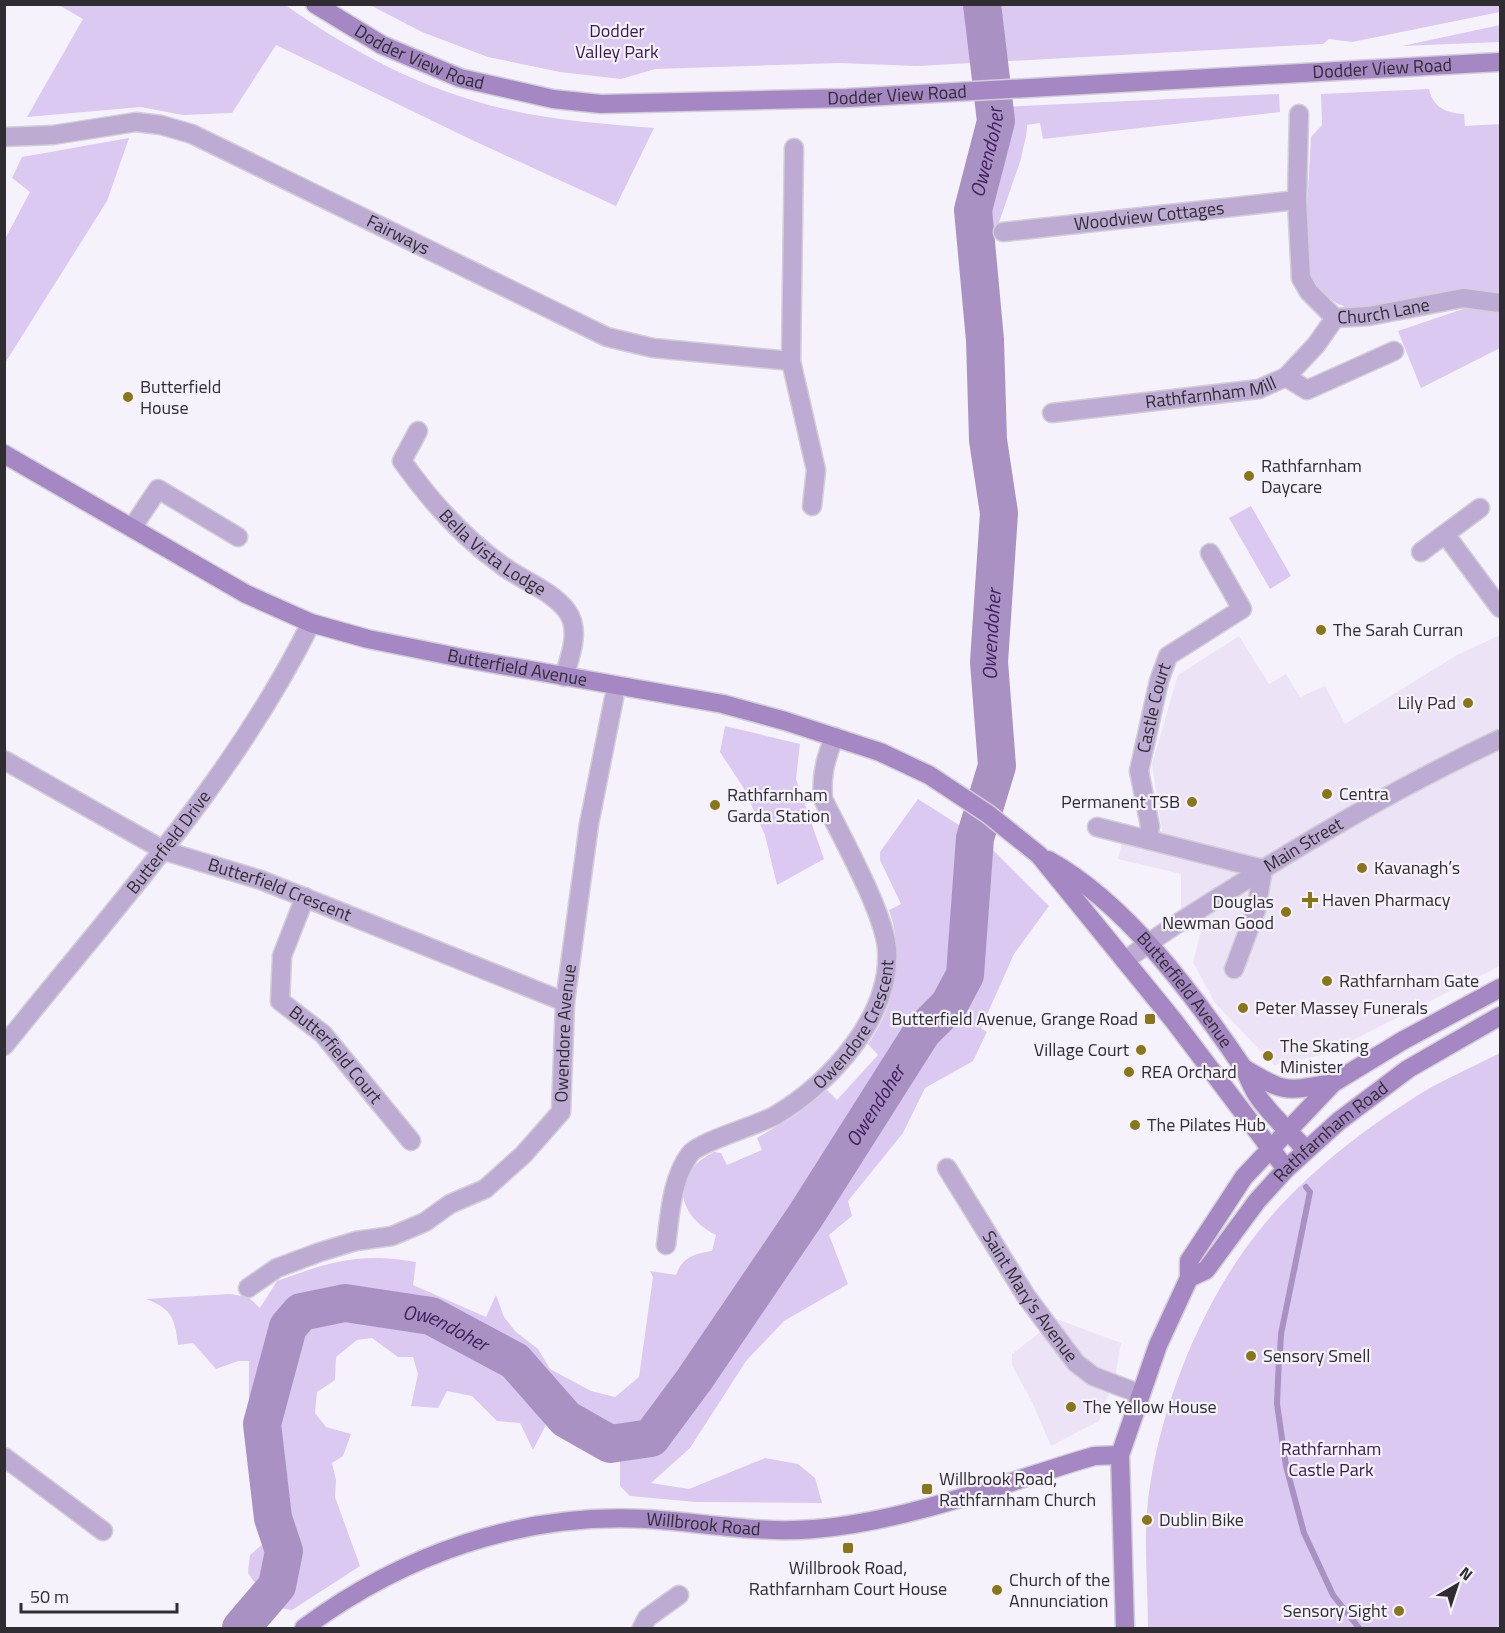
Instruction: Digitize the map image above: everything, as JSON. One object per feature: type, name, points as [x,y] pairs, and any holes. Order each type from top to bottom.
[{"type":"main road","name":"Dodder View Road","points":[[315,4],[382,45],[416,61],[482,84],[553,99],[601,104],[847,98],[1003,87],[1500,62]]},
{"type":"main road","name":"Butterfield Avenue","points":[[4,454],[246,594],[311,623],[368,639],[564,677],[723,704],[835,737],[900,761],[929,775],[971,801],[1039,855],[1075,875],[1110,905],[1147,943],[1243,1068],[1257,1094],[1306,1150]]},
{"type":"main road","name":"Butterfield Avenue","points":[[1039,855],[1174,1021],[1286,1169]]},
{"type":"main road","name":"Rathfarnham Road","points":[[1125,1629],[1120,1455],[1158,1345],[1189,1278],[1189,1261],[1244,1177],[1333,1083],[1366,1062],[1500,988]]},
{"type":"main road","name":"Rathfarnham Road","points":[[1189,1278],[1206,1270],[1239,1222],[1306,1150],[1408,1069],[1500,1016]]},
{"type":"main road","points":[[1243,1068],[1274,1087],[1284,1090],[1333,1083]]},
{"type":"main road","name":"Willbrook Road","points":[[304,1629],[331,1608],[376,1582],[435,1554],[490,1535],[554,1522],[644,1519],[812,1529],[882,1520],[1094,1456],[1120,1455]]},
{"type":"street","name":"Church Lane","points":[[1299,114],[1297,200],[1302,278],[1309,292],[1335,318],[1370,316],[1463,298],[1500,303]]},
{"type":"street","name":"Fairways","points":[[4,137],[53,135],[136,122],[161,125],[202,139],[607,337],[653,348],[790,361]]},
{"type":"street","points":[[794,148],[790,361],[816,470],[812,506]]},
{"type":"street","name":"Woodview Cottages","points":[[1003,232],[1297,200]]},
{"type":"street","points":[[1286,376],[1316,345],[1335,318]]},
{"type":"street","name":"Rathfarnham Mill","points":[[1052,413],[1259,388],[1286,376],[1307,390],[1394,351]]},
{"type":"street","name":"Bella Vista Lodge","points":[[418,432],[402,461],[425,494],[464,536],[505,568],[549,594],[568,611],[575,630],[564,677]]},
{"type":"street","points":[[132,528],[158,489],[238,537]]},
{"type":"street","points":[[1421,552],[1480,508]]},
{"type":"street","points":[[1445,534],[1500,608]]},
{"type":"street","name":"Castle Court","points":[[1149,840],[1150,826],[1139,771],[1159,681],[1168,656],[1242,609],[1210,553]]},
{"type":"street","name":"Butterfield Drive","points":[[4,1046],[165,851],[277,690],[311,623]]},
{"type":"street","name":"Owendore Avenue","points":[[248,1288],[277,1268],[356,1241],[392,1236],[425,1222],[450,1204],[484,1189],[523,1155],[561,1112],[565,1002],[590,824],[614,698]]},
{"type":"street","name":"Owendore Crescent","points":[[666,1245],[671,1197],[691,1153],[720,1137],[745,1131],[806,1095],[855,1045],[877,1003],[882,986],[887,948],[877,913],[823,799],[822,779],[828,751],[835,737]]},
{"type":"street","name":"Main Street","points":[[1234,969],[1256,910],[1263,869],[1295,848],[1500,739]]},
{"type":"street","name":"Butterfield Crescent","points":[[4,760],[165,851],[261,880],[565,1002]]},
{"type":"street","points":[[1097,827],[1263,869]]},
{"type":"street","points":[[1125,961],[1147,943],[1263,869]]},
{"type":"street","name":"Butterfield Court","points":[[305,897],[282,956],[280,1001],[323,1034],[411,1141]]},
{"type":"street","name":"Saint Mary's Avenue","points":[[947,1168],[1026,1296],[1076,1363],[1093,1376],[1140,1394]]},
{"type":"street","points":[[4,1457],[103,1531]]},
{"type":"street","points":[[642,1629],[647,1618],[679,1594]]},
{"type":"shaded area","points":[[1500,635],[1500,966],[1325,1054],[1274,1065],[1215,1003],[1193,962],[1201,931],[1181,912],[1181,874],[1118,859],[1124,834],[1162,831],[1152,764],[1178,675],[1239,636],[1269,684],[1286,674],[1300,697],[1325,686],[1345,724],[1457,655]]},
{"type":"shaded area","points":[[1057,1319],[1121,1343],[1115,1378],[1099,1421],[1051,1446],[1032,1402],[1012,1365],[1012,1354]]},
{"type":"green space","points":[[284,4],[362,53],[445,91],[523,113],[654,128],[616,206],[472,140],[276,45],[232,113],[183,115],[141,107],[27,117],[83,19],[59,5]]},
{"type":"green space","name":"Dodder Valley Park","points":[[1500,4],[1500,12],[1352,42],[1329,39],[1323,44],[917,66],[840,63],[655,69],[621,79],[560,72],[488,57],[422,32],[370,5]]},
{"type":"green space","points":[[1500,25],[1500,42],[1402,46]]},
{"type":"green space","points":[[1429,89],[1437,105],[1452,112],[1464,114],[1465,126],[1500,124],[1500,294],[1471,292],[1355,311],[1336,303],[1318,289],[1310,275],[1306,227],[1311,137],[1322,125],[1321,94]]},
{"type":"green space","points":[[1279,94],[1280,112],[1043,139],[1040,123],[1027,125],[1021,159],[996,231],[976,210],[999,141],[1001,107]]},
{"type":"green space","points":[[129,138],[107,201],[5,363],[5,239],[30,192],[12,178],[22,157]]},
{"type":"green space","points":[[1469,307],[1500,308],[1500,348],[1421,388],[1398,331]]},
{"type":"green space","points":[[1251,506],[1291,576],[1270,589],[1229,518]]},
{"type":"green space","points":[[725,726],[800,744],[796,779],[824,859],[777,885],[765,835],[743,787],[720,752]]},
{"type":"green space","points":[[918,799],[984,841],[1049,906],[1014,954],[981,1028],[987,1032],[973,1061],[925,1088],[903,1133],[848,1201],[852,1216],[829,1235],[848,1284],[784,1321],[746,1361],[690,1448],[651,1483],[689,1489],[765,1458],[798,1464],[815,1478],[822,1503],[696,1502],[630,1496],[620,1486],[620,1454],[601,1452],[549,1419],[533,1450],[520,1423],[497,1421],[472,1396],[447,1391],[438,1408],[411,1406],[418,1374],[413,1357],[398,1357],[372,1338],[357,1340],[336,1357],[335,1380],[317,1392],[315,1413],[326,1427],[351,1434],[343,1456],[332,1463],[336,1480],[335,1497],[360,1566],[292,1610],[273,1607],[287,1591],[282,1570],[266,1585],[260,1600],[255,1583],[248,1573],[250,1555],[263,1544],[271,1523],[249,1444],[249,1361],[238,1361],[216,1369],[193,1343],[178,1345],[171,1316],[162,1307],[146,1299],[230,1294],[248,1297],[260,1308],[277,1281],[329,1264],[377,1258],[416,1262],[413,1285],[486,1317],[496,1295],[504,1317],[516,1332],[538,1349],[550,1369],[591,1391],[615,1397],[639,1377],[653,1277],[650,1271],[676,1275],[682,1264],[690,1257],[712,1251],[716,1235],[692,1216],[686,1205],[683,1194],[684,1182],[690,1171],[714,1152],[721,1153],[727,1165],[762,1150],[757,1138],[796,1115],[827,1090],[837,1100],[878,1055],[868,1044],[885,1013],[895,980],[896,945],[889,910],[901,904],[880,860],[880,852]],"holes":[[[344,1286],[364,1289],[407,1304],[403,1319],[363,1305],[316,1314],[291,1346],[281,1396],[258,1399],[267,1344],[276,1318],[284,1307],[299,1296],[312,1292]]]},
{"type":"green space","name":"Rathfarnham Castle Park","points":[[1500,1053],[1500,1628],[1148,1628],[1146,1525],[1152,1475],[1170,1401],[1200,1327],[1217,1293],[1237,1261],[1274,1213],[1330,1159],[1422,1092]]},
{"type":"waterway","name":"Owendoher","points":[[241,1628],[277,1586],[284,1551],[273,1518],[262,1424],[288,1327],[301,1312],[345,1303],[431,1316],[515,1361],[566,1419],[610,1444],[651,1438],[694,1380],[806,1215],[922,1032],[949,1005],[965,975],[975,838],[997,766],[989,662],[999,513],[988,440],[985,340],[973,210],[996,121],[982,4]]},
{"type":"waterway","name":"Owendoher","points":[[997,766],[1001,773]]},
{"type":"waterway","points":[[1280,1353],[1281,1334],[1310,1192],[1306,1187]]},
{"type":"waterway","points":[[1279,1357],[1277,1404],[1286,1466],[1304,1533],[1333,1595],[1359,1628]]},
{"type":"place","name":"Butterfield House","points":[[128,397]]},
{"type":"place","name":"Rathfarnham Daycare","points":[[1249,476]]},
{"type":"place","name":"The Sarah Curran","points":[[1321,630]]},
{"type":"place","name":"Lily Pad","points":[[1468,703]]},
{"type":"place","name":"Centra","points":[[1327,794]]},
{"type":"place","name":"Permanent TSB","points":[[1192,802]]},
{"type":"place","name":"Rathfarnham Garda Station","points":[[715,805]]},
{"type":"place","name":"Kavanagh’s","points":[[1362,868]]},
{"type":"place","name":"Haven Pharmacy","points":[[1310,900]]},
{"type":"place","name":"Douglas Newman Good","points":[[1286,912]]},
{"type":"place","name":"Rathfarnham Gate","points":[[1327,981]]},
{"type":"place","name":"Peter Massey Funerals","points":[[1243,1008]]},
{"type":"place","name":"Butterfield Avenue, Grange Road","points":[[1150,1019]]},
{"type":"place","name":"Village Court","points":[[1141,1050]]},
{"type":"place","name":"The Skating Minister","points":[[1268,1056]]},
{"type":"place","name":"REA Orchard","points":[[1129,1072]]},
{"type":"place","name":"The Pilates Hub","points":[[1135,1125]]},
{"type":"place","name":"Sensory Smell","points":[[1251,1356]]},
{"type":"place","name":"The Yellow House","points":[[1071,1407]]},
{"type":"place","name":"Willbrook Road, Rathfarnham Church","points":[[927,1489]]},
{"type":"place","name":"Dublin Bike","points":[[1147,1520]]},
{"type":"place","name":"Willbrook Road, Rathfarnham Court House","points":[[848,1548]]},
{"type":"place","name":"Church of the Annunciation","points":[[997,1590]]},
{"type":"place","name":"Sensory Sight","points":[[1399,1611]]}]
